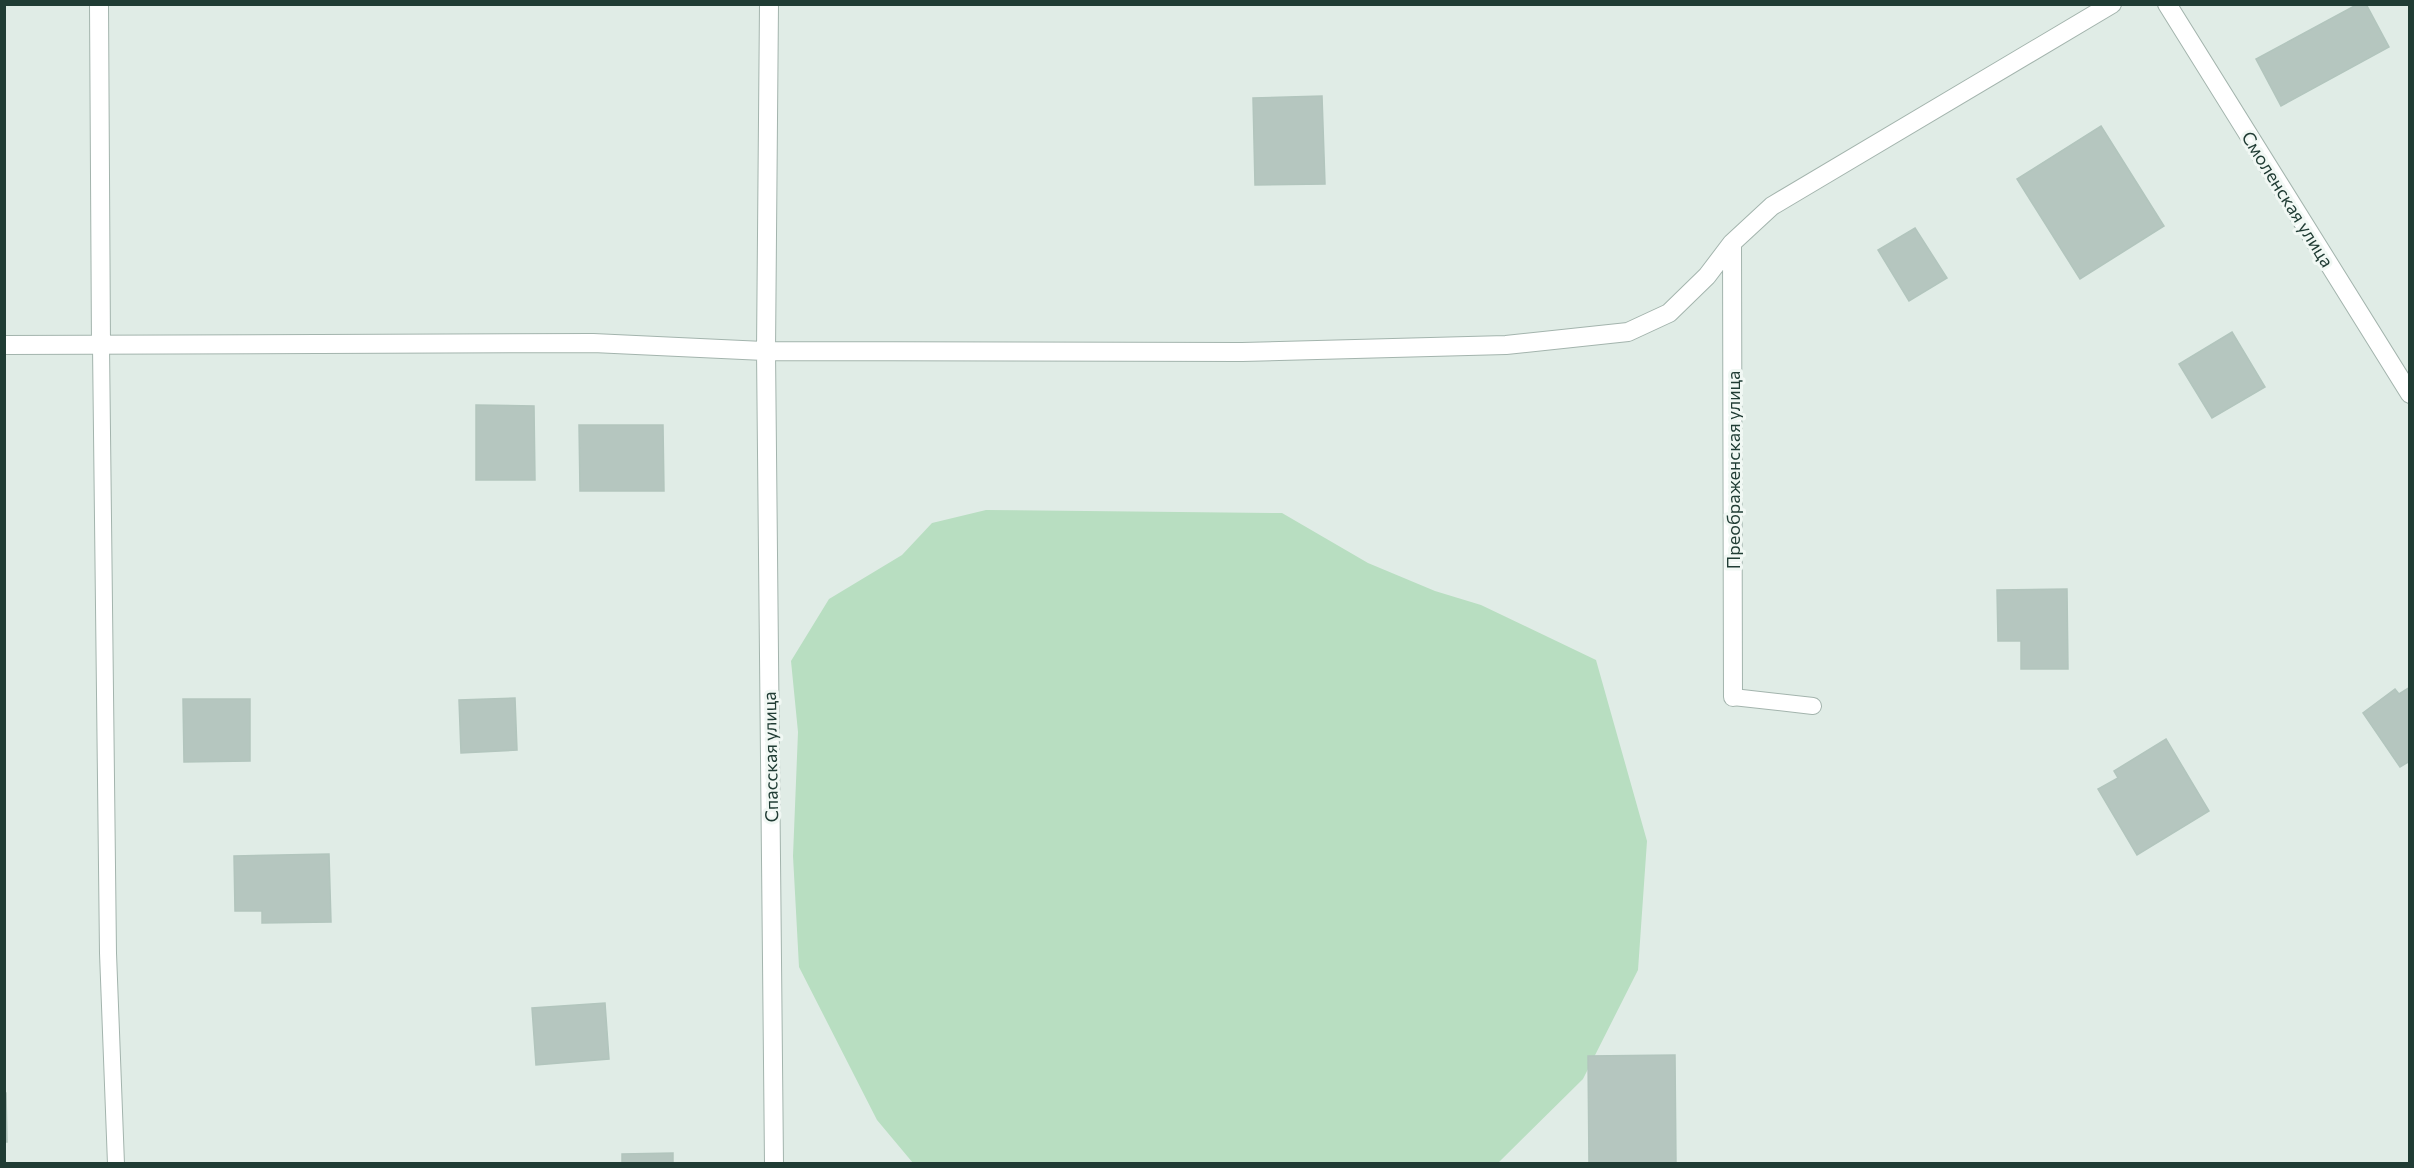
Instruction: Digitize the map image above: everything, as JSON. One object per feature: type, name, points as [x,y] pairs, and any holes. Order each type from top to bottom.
[{"type":"street","points":[[99,4],[101,346]]},
{"type":"street","name":"Спасская улица","points":[[769,4],[766,351],[774,1164]]},
{"type":"street","points":[[4,345],[594,343],[766,351],[1242,352],[1506,345],[1628,332],[1669,314],[1707,276],[1732,243],[1772,206],[2112,4]]},
{"type":"street","name":"Смоленская улица","points":[[2167,4],[2409,393]]},
{"type":"street","name":"Преображенская улица","points":[[1732,243],[1733,697]]},
{"type":"lane","points":[[101,346],[108,953],[116,1164]]},
{"type":"lane","points":[[1733,697],[1813,706]]},
{"type":"green space","points":[[986,510],[1282,513],[1368,563],[1435,591],[1481,605],[1596,660],[1647,841],[1638,970],[1583,1079],[1498,1163],[913,1163],[877,1120],[799,967],[793,856],[798,732],[791,661],[829,599],[902,555],[932,523]]},
{"type":"building","points":[[2358,4],[2366,4],[2389,47],[2281,106],[2256,59]]},
{"type":"building","points":[[1322,96],[1325,184],[1255,185],[1253,98]]},
{"type":"building","points":[[2101,126],[2164,226],[2080,279],[2017,179]]},
{"type":"building","points":[[1915,228],[1947,278],[1909,301],[1878,250]]},
{"type":"building","points":[[2232,332],[2265,387],[2212,418],[2179,364]]},
{"type":"building","points":[[476,405],[534,406],[535,480],[476,480]]},
{"type":"building","points":[[579,425],[663,425],[664,491],[580,491]]},
{"type":"building","points":[[2067,589],[2068,669],[2021,669],[2021,641],[1998,641],[1997,590]]},
{"type":"building","points":[[2410,687],[2410,761],[2400,767],[2363,713],[2395,689],[2399,694]]},
{"type":"building","points":[[515,698],[517,750],[461,753],[459,700]]},
{"type":"building","points":[[183,699],[250,699],[250,761],[184,762]]},
{"type":"building","points":[[2166,739],[2209,811],[2137,855],[2098,789],[2118,778],[2114,771]]},
{"type":"building","points":[[329,854],[331,922],[262,923],[262,911],[235,911],[234,856]]},
{"type":"building","points":[[605,1003],[609,1059],[536,1065],[532,1008]]},
{"type":"building","points":[[1675,1055],[1676,1164],[1589,1164],[1588,1056]]},
{"type":"building","points":[[4,1093],[6,1093],[7,1142],[4,1142]]},
{"type":"building","points":[[673,1153],[673,1164],[622,1164],[622,1154]]}]
